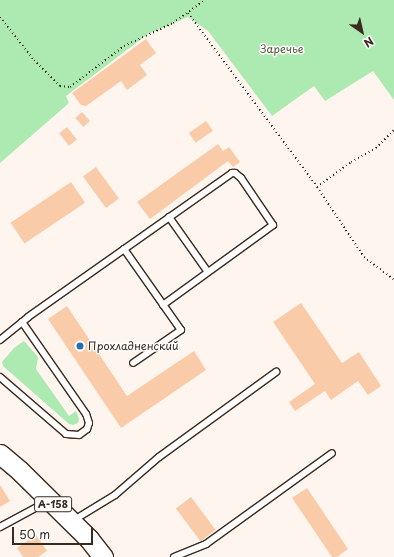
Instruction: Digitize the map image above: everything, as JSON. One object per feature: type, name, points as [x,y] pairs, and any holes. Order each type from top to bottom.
[{"type":"main road","name":"А-158","points":[[0,454],[89,539],[102,557]]},
{"type":"lane","points":[[0,340],[22,322],[232,173],[241,178],[273,225],[163,304]]},
{"type":"lane","points":[[169,217],[208,272]]},
{"type":"lane","points":[[124,249],[180,330],[134,363]]},
{"type":"lane","points":[[0,377],[66,434],[79,435],[87,429],[89,423],[86,414],[22,322]]},
{"type":"lane","points":[[71,522],[115,495],[159,457],[276,372]]},
{"type":"lane","points":[[174,557],[206,544],[332,453]]},
{"type":"lane","points":[[0,527],[49,500]]},
{"type":"path","points":[[0,17],[34,60],[60,86],[70,87],[124,46],[173,23],[205,0]]},
{"type":"path","points":[[188,13],[317,186],[364,257],[394,280]]},
{"type":"path","points":[[317,186],[350,162],[376,148],[394,130]]},
{"type":"green space","name":"Заречье","points":[[0,0],[394,0],[394,100],[373,71],[325,101],[314,86],[272,116],[208,31],[188,17],[148,34],[66,96],[69,103],[0,163]]},
{"type":"green space","points":[[24,341],[38,357],[36,369],[69,416],[76,411],[79,419],[78,423],[73,425],[69,424],[3,366],[2,362],[14,348]]},
{"type":"building","points":[[146,39],[156,53],[140,65],[147,75],[127,90],[121,81],[86,106],[81,105],[72,93]]},
{"type":"building","points":[[82,112],[90,121],[83,127],[75,118]]},
{"type":"building","points":[[206,121],[213,131],[196,143],[189,133]]},
{"type":"building","points":[[67,127],[77,140],[69,146],[59,133]]},
{"type":"building","points":[[218,144],[223,151],[229,147],[240,162],[233,167],[228,161],[150,219],[137,202]]},
{"type":"building","points":[[96,167],[119,199],[106,208],[83,176]]},
{"type":"building","points":[[71,182],[85,203],[24,244],[10,223]]},
{"type":"building","points":[[301,303],[342,363],[359,352],[381,386],[368,395],[358,381],[331,400],[325,391],[295,411],[289,402],[315,384],[273,322]]},
{"type":"building","points":[[67,306],[127,396],[194,351],[206,370],[121,428],[48,319]]},
{"type":"building","points":[[0,485],[10,501],[0,507]]},
{"type":"building","points":[[307,488],[348,549],[337,557],[332,557],[292,498]]},
{"type":"building","points":[[191,497],[216,530],[201,541],[176,508]]},
{"type":"building","points":[[36,535],[47,551],[38,557],[23,557],[17,548]]},
{"type":"place","name":"Прохладненский","points":[[80,346]]}]
